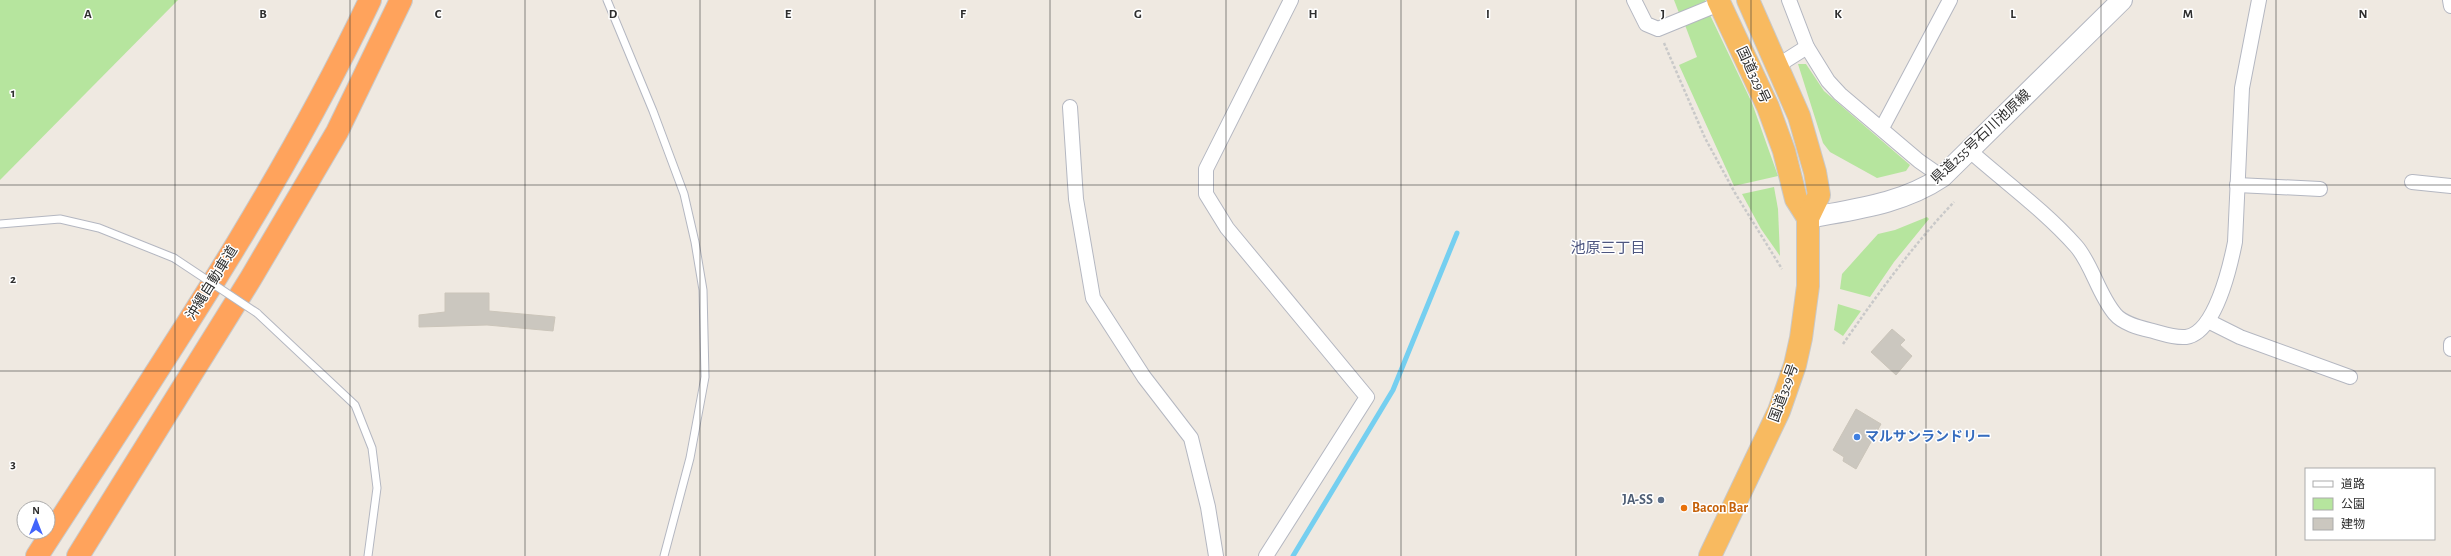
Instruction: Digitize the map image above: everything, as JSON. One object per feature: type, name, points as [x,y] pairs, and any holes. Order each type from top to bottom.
[{"type":"highway","name":"沖縄自動車道","points":[[37,556],[225,265],[310,120],[370,0]]},
{"type":"highway","points":[[78,556],[251,278],[337,132],[401,0]]},
{"type":"highway","name":"国道329号","points":[[1710,556],[1779,412],[1795,365],[1801,338],[1808,286],[1808,218],[1818,195],[1815,172],[1799,116],[1748,0]]},
{"type":"highway","name":"国道329号","points":[[1719,2],[1768,107],[1784,151],[1796,199],[1808,218]]},
{"type":"main road","name":"県道255号石川池原線","points":[[1808,218],[1895,201],[1924,189],[1942,177],[2122,0]]},
{"type":"street","points":[[1266,556],[1367,397],[1227,228],[1206,194],[1206,169],[1291,0]]},
{"type":"street","points":[[1634,0],[1646,24],[1658,29],[1719,2]]},
{"type":"street","points":[[1789,0],[1807,48],[1828,81],[1840,94],[1882,128],[1919,161],[1942,177]]},
{"type":"street","points":[[1882,128],[1950,0]]},
{"type":"street","points":[[1970,151],[2060,229],[2078,247],[2105,300],[2116,316],[2138,327],[2173,336],[2187,337],[2203,328],[2208,321],[2231,263],[2235,242],[2242,88],[2260,0]]},
{"type":"street","points":[[2450,0],[2451,6]]},
{"type":"street","points":[[1777,66],[1807,48]]},
{"type":"street","points":[[1070,108],[1076,199],[1092,298],[1144,377],[1190,438],[1208,507],[1216,556]]},
{"type":"street","points":[[2412,182],[2451,186]]},
{"type":"street","points":[[2238,185],[2320,189]]},
{"type":"street","points":[[2208,321],[2240,337],[2350,376]]},
{"type":"lane","points":[[607,0],[653,111],[684,194],[695,242],[702,290],[705,376],[690,458],[664,556]]},
{"type":"lane","points":[[0,224],[60,219],[99,228],[174,258],[258,313],[355,405],[372,448],[377,488],[368,556]]},
{"type":"path","points":[[1658,29],[1705,138],[1735,193],[1782,269]]},
{"type":"path","points":[[1843,344],[1870,305],[1938,218],[1954,202]]},
{"type":"green space","points":[[0,0],[178,0],[0,180]]},
{"type":"green space","points":[[1674,0],[1705,0],[1707,3],[1679,13]]},
{"type":"green space","points":[[1710,15],[1752,103],[1778,176],[1734,186],[1679,65],[1697,57],[1685,25]]},
{"type":"green space","points":[[1798,64],[1806,64],[1824,91],[1910,165],[1906,171],[1877,178],[1830,152],[1823,143]]},
{"type":"green space","points":[[1774,187],[1778,209],[1780,256],[1761,229],[1742,194]]},
{"type":"green space","points":[[1927,217],[1929,219],[1894,262],[1870,297],[1840,289],[1842,274],[1878,234],[1895,230]]},
{"type":"green space","points":[[1838,304],[1861,311],[1843,336],[1834,330]]},
{"type":"building","points":[[445,293],[489,293],[489,311],[555,317],[553,331],[487,325],[419,327],[419,315],[445,312]]},
{"type":"building","points":[[1892,329],[1905,340],[1900,345],[1912,356],[1896,375],[1871,352]]},
{"type":"building","name":"マルサンランドリー","points":[[1856,409],[1881,424],[1856,469],[1843,461],[1844,457],[1833,450]]},
{"type":"waterway","points":[[1293,556],[1393,390],[1457,233]]},
{"type":"place","name":"マルサンランドリー","points":[[1857,437]]},
{"type":"place","name":"JA-SS","points":[[1661,500]]},
{"type":"place","name":"Bacon Bar","points":[[1684,508]]},
{"type":"district","name":"池原三丁目","points":[[1608,248]]}]
